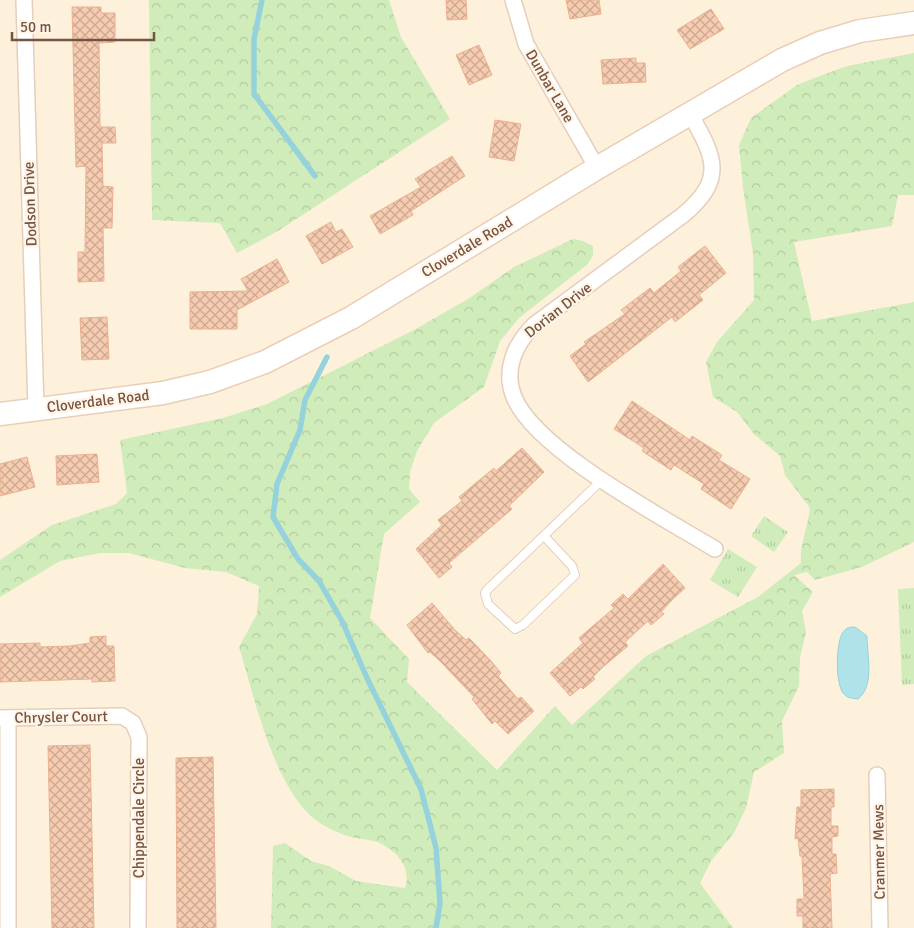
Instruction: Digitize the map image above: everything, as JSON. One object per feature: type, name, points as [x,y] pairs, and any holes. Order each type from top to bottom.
[{"type":"street","name":"Dodson Drive","points":[[24,0],[36,408]]},
{"type":"street","name":"Dunbar Lane","points":[[513,0],[526,44],[598,168]]},
{"type":"street","name":"Cloverdale Road","points":[[0,414],[163,393],[210,382],[265,362],[351,318],[598,168],[782,60],[820,44],[860,32],[914,23]]},
{"type":"street","name":"Dorian Drive","points":[[690,114],[710,150],[712,159],[710,182],[702,198],[683,215],[534,325],[518,345],[511,362],[511,388],[519,407],[547,438],[602,480],[715,549]]},
{"type":"street","name":"Chrysler Court","points":[[4,718],[122,716]]},
{"type":"street","name":"Chippendale Circle","points":[[122,716],[134,723],[139,736],[138,928]]},
{"type":"street","points":[[4,718],[8,928]]},
{"type":"street","name":"Cranmer Mews","points":[[877,775],[880,928]]},
{"type":"lane","points":[[544,536],[572,566],[575,575],[523,625],[515,629],[488,604],[486,593],[544,536],[602,480]]},
{"type":"green space","points":[[149,0],[389,0],[401,37],[450,119],[278,231],[237,253],[220,223],[152,220]]},
{"type":"green space","points":[[914,53],[914,195],[898,195],[892,226],[794,242],[812,321],[914,302],[914,542],[862,567],[815,580],[807,572],[794,575],[813,592],[802,611],[806,632],[800,658],[799,686],[782,721],[784,753],[754,772],[746,808],[734,833],[711,861],[700,883],[733,928],[271,928],[273,846],[285,843],[311,861],[329,866],[356,881],[405,888],[407,881],[401,861],[391,850],[377,842],[344,835],[328,828],[317,821],[302,806],[288,787],[277,765],[259,716],[239,647],[257,614],[259,586],[226,572],[185,568],[129,553],[100,553],[60,561],[0,597],[0,560],[52,525],[116,504],[127,493],[120,440],[223,418],[267,404],[414,330],[468,299],[514,267],[573,239],[583,241],[593,246],[593,255],[588,264],[519,318],[500,341],[484,387],[434,423],[417,451],[410,472],[409,489],[420,502],[384,534],[370,618],[409,659],[407,682],[497,770],[555,706],[572,725],[646,656],[758,597],[801,563],[801,550],[810,508],[785,475],[780,456],[754,434],[737,412],[713,397],[706,362],[717,342],[754,300],[753,253],[743,188],[739,145],[751,118],[797,85],[847,66]]},
{"type":"green space","points":[[764,516],[788,532],[774,552],[751,536]]},
{"type":"green space","points":[[728,549],[757,567],[738,597],[710,580]]},
{"type":"green space","points":[[914,588],[914,684],[902,685],[898,589]]},
{"type":"water","points":[[855,627],[867,636],[869,661],[867,686],[858,699],[847,697],[844,694],[839,682],[837,665],[842,634],[847,628]]},
{"type":"building","points":[[446,0],[466,0],[467,19],[447,20]]},
{"type":"building","points":[[566,0],[599,0],[601,14],[570,19]]},
{"type":"building","points":[[72,7],[101,7],[101,13],[115,13],[115,42],[99,43],[100,127],[115,127],[116,143],[102,143],[103,186],[113,187],[112,228],[103,228],[104,281],[78,282],[78,252],[85,252],[86,166],[76,167]]},
{"type":"building","points":[[711,9],[724,29],[690,49],[677,30]]},
{"type":"building","points":[[479,45],[492,75],[469,85],[456,55]]},
{"type":"building","points":[[636,58],[636,63],[645,63],[646,82],[603,84],[601,60]]},
{"type":"building","points":[[495,120],[521,124],[514,161],[489,157]]},
{"type":"building","points":[[452,156],[465,176],[411,211],[413,215],[380,234],[370,216],[421,187],[415,179]]},
{"type":"building","points":[[331,222],[336,232],[342,229],[353,247],[322,264],[306,236]]},
{"type":"building","points":[[705,246],[726,273],[699,295],[703,300],[675,322],[672,317],[588,382],[570,356],[586,344],[584,342],[625,314],[621,310],[650,288],[654,293],[681,271],[678,267]]},
{"type":"building","points":[[277,259],[289,282],[237,310],[237,329],[190,329],[190,292],[248,291],[241,279]]},
{"type":"building","points":[[107,317],[109,359],[82,360],[80,318]]},
{"type":"building","points":[[632,401],[690,440],[692,436],[722,455],[719,460],[750,479],[731,509],[701,489],[704,484],[674,465],[671,470],[642,451],[644,448],[614,429]]},
{"type":"building","points":[[522,448],[544,472],[509,506],[512,509],[449,563],[452,567],[439,578],[416,549],[442,525],[438,520],[462,501],[459,497],[494,468],[496,471]]},
{"type":"building","points":[[97,454],[99,482],[57,485],[56,456]]},
{"type":"building","points":[[27,457],[35,487],[0,496],[0,464]]},
{"type":"building","points":[[663,564],[685,588],[661,612],[664,614],[651,625],[648,621],[625,642],[628,646],[593,677],[595,679],[583,689],[581,687],[570,696],[550,673],[583,643],[579,638],[614,608],[611,605],[623,594],[628,599]]},
{"type":"building","points":[[432,603],[455,630],[466,640],[469,638],[491,661],[501,673],[498,676],[518,699],[521,697],[534,711],[508,734],[495,721],[492,724],[472,699],[474,697],[441,662],[430,652],[428,653],[407,625]]},
{"type":"building","points":[[106,636],[106,646],[114,646],[115,681],[92,682],[92,679],[0,682],[0,644],[40,643],[40,647],[70,646],[90,643],[90,637]]},
{"type":"building","points":[[90,745],[94,928],[52,928],[48,746]]},
{"type":"building","points":[[213,757],[216,928],[177,928],[176,758]]},
{"type":"building","points":[[834,789],[834,807],[831,807],[831,826],[838,826],[838,836],[832,837],[832,854],[836,854],[837,873],[830,874],[832,928],[803,928],[803,916],[797,916],[797,899],[804,899],[802,856],[800,856],[798,838],[795,839],[797,807],[801,807],[801,790]]},
{"type":"waterway","points":[[262,0],[254,39],[254,94],[315,176]]},
{"type":"waterway","points":[[327,357],[305,400],[300,430],[277,484],[273,517],[298,559],[319,581],[342,621],[367,678],[421,789],[436,848],[440,903],[436,928]]}]
